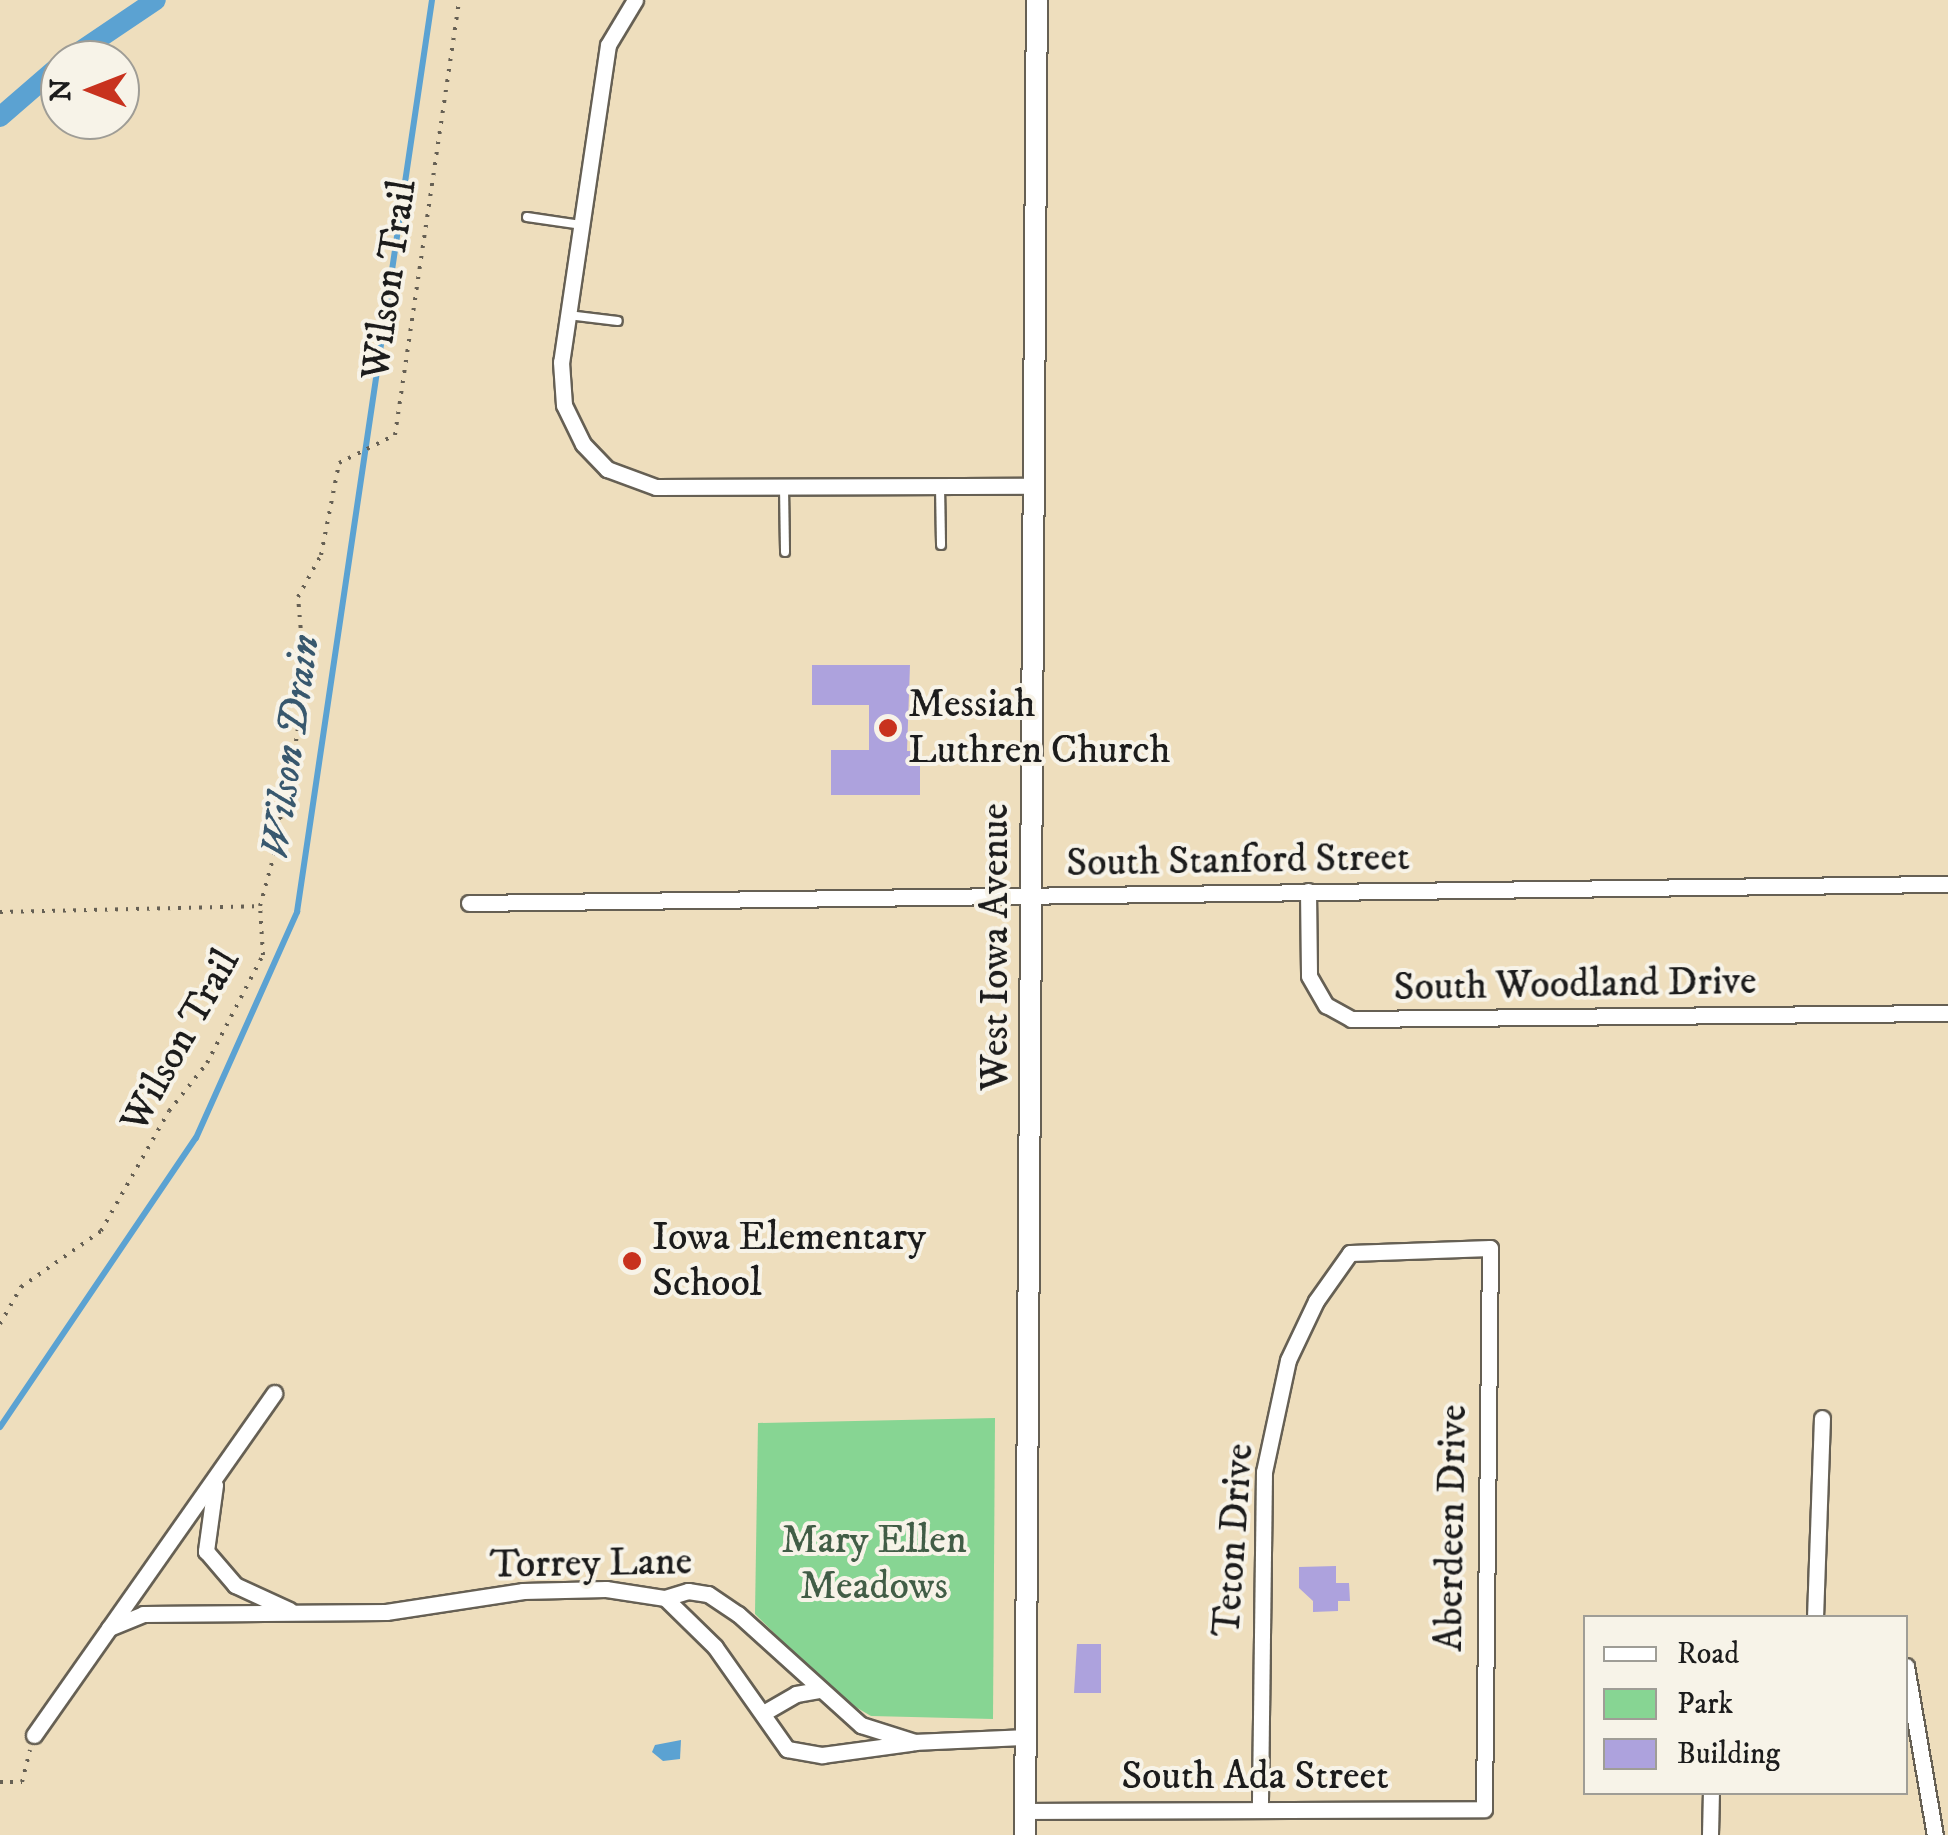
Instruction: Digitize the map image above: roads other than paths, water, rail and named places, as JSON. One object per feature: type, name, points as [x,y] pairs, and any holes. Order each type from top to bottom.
[{"type":"street","points":[[635,0],[608,44],[561,362],[564,405],[582,444],[606,469],[656,487],[1034,486]]},
{"type":"street","name":"West Iowa Avenue","points":[[1025,1835],[1036,0]]},
{"type":"street","name":"South Stanford Street","points":[[469,902],[1948,884]]},
{"type":"street","name":"South Woodland Drive","points":[[1308,891],[1309,976],[1326,1006],[1352,1019],[1948,1013]]},
{"type":"street","name":"Aberdeen Drive","points":[[1484,1809],[1490,1248]]},
{"type":"street","name":"Teton Drive","points":[[1260,1810],[1264,1472],[1288,1360],[1316,1301],[1350,1253],[1490,1248]]},
{"type":"street","points":[[34,1735],[274,1393]]},
{"type":"street","points":[[1815,1615],[1822,1418]]},
{"type":"street","points":[[218,1471],[206,1516],[206,1551],[235,1585],[298,1614]]},
{"type":"street","name":"Torrey Lane","points":[[108,1628],[144,1614],[386,1612],[558,1589],[665,1598],[708,1594],[766,1636],[819,1690],[861,1725],[915,1742],[1026,1738]]},
{"type":"street","points":[[665,1598],[766,1712],[787,1749],[797,1754],[915,1742]]},
{"type":"street","points":[[1908,1678],[1935,1835]]},
{"type":"street","points":[[766,1712],[796,1694],[819,1690]]},
{"type":"street","points":[[1710,1835],[1711,1795]]},
{"type":"street","name":"South Ada Street","points":[[1025,1811],[1484,1809]]},
{"type":"lane","points":[[527,217],[582,224]]},
{"type":"lane","points":[[568,315],[618,322]]},
{"type":"lane","points":[[784,486],[785,552]]},
{"type":"lane","points":[[940,486],[941,545]]},
{"type":"water","points":[[681,1740],[680,1759],[663,1761],[652,1752],[655,1745]]},
{"type":"waterway","points":[[97,40],[156,0]]},
{"type":"waterway","name":"Wilson Drain","points":[[0,1427],[196,1138],[297,912],[432,0]]},
{"type":"waterway","points":[[0,117],[40,82]]},
{"type":"place","name":"Messiah Luthren Church","points":[[888,728]]},
{"type":"place","name":"Iowa Elementary School","points":[[632,1261]]},
{"type":"park label","name":"Mary Ellen Meadows","points":[[874,1564]]}]
